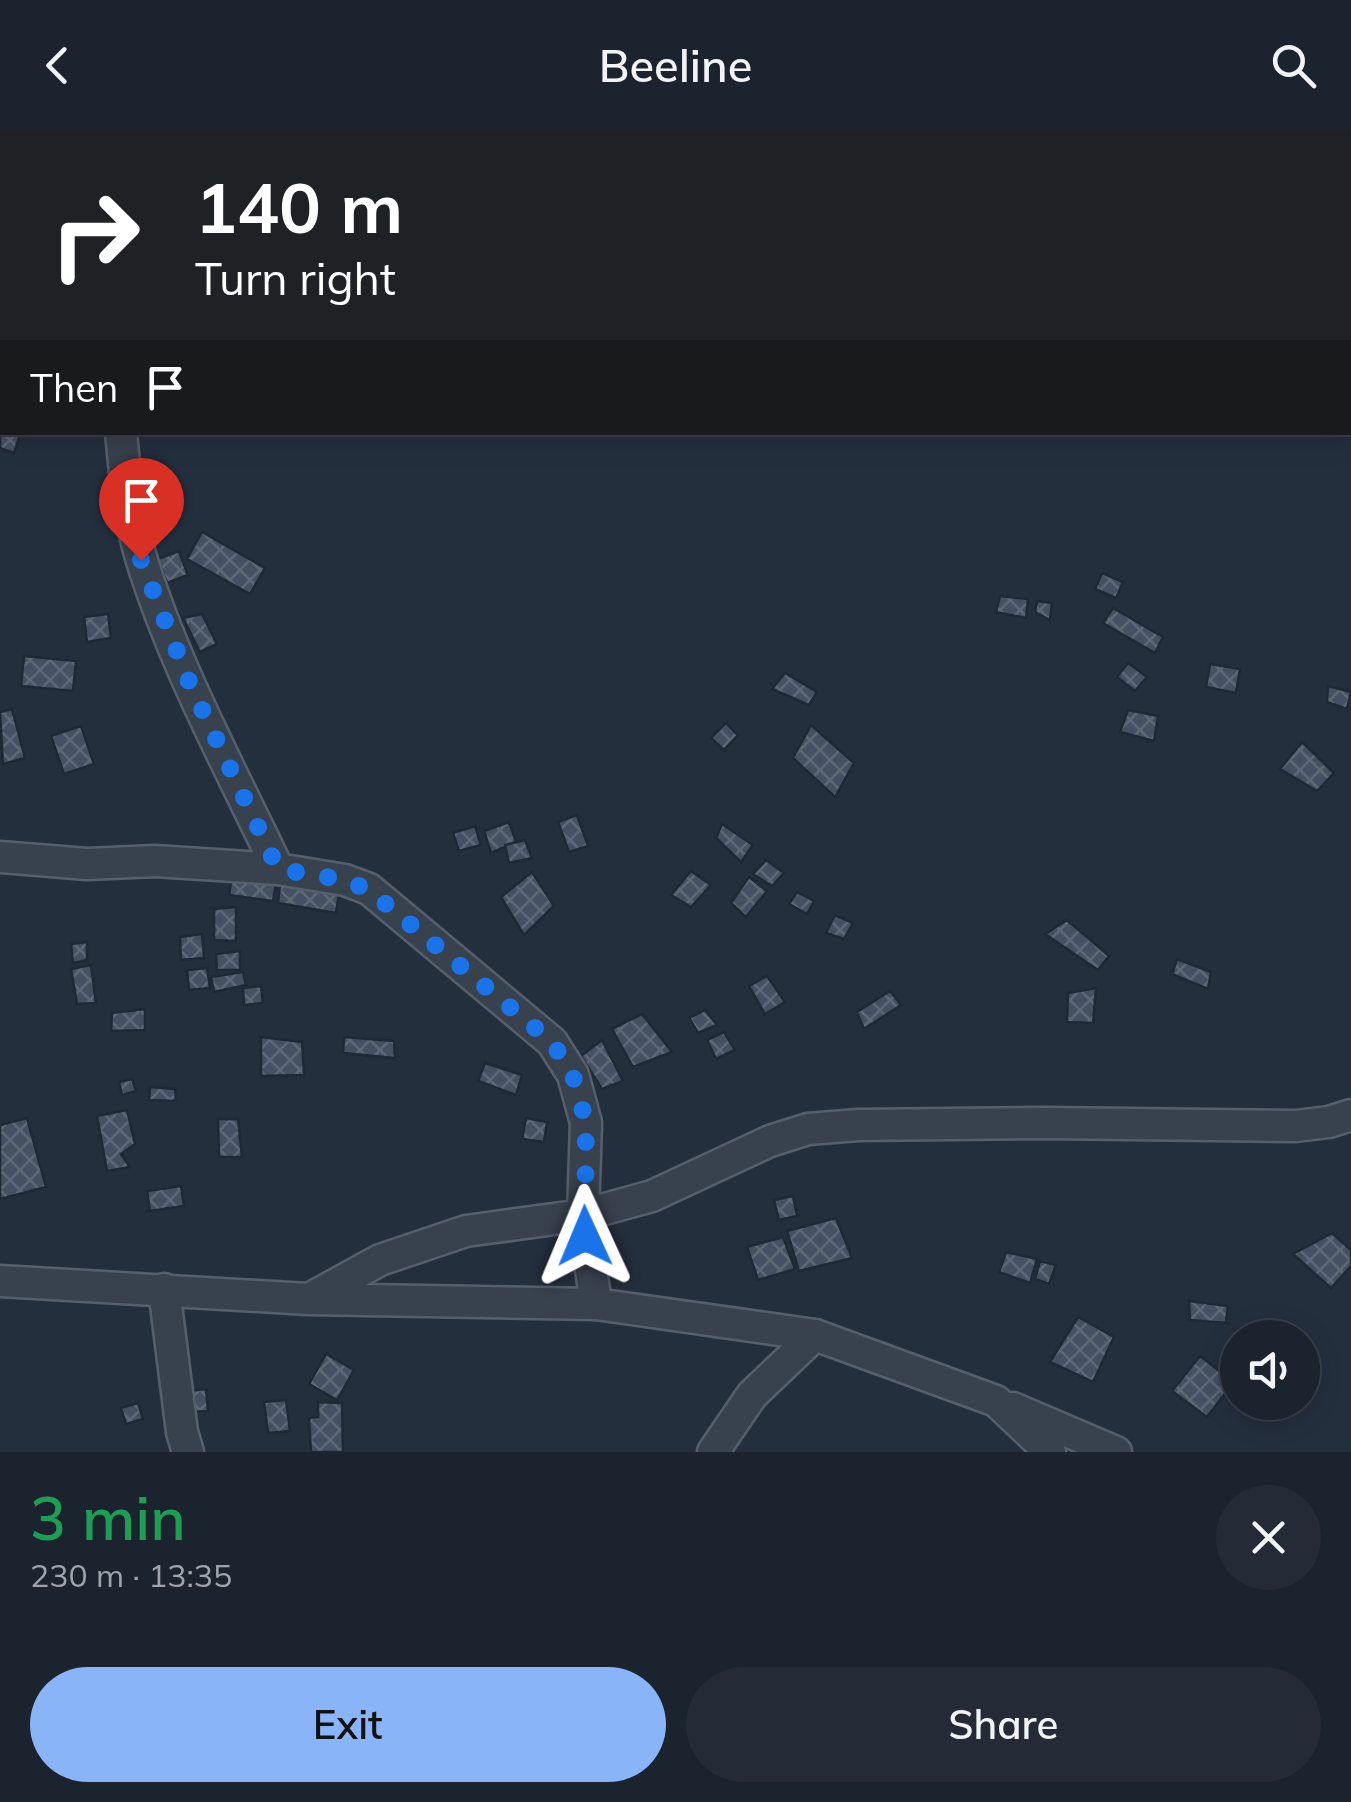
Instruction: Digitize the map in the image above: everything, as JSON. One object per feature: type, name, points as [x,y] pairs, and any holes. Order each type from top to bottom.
[{"type":"street","points":[[121,435],[129,508],[141,560],[190,684],[278,869]]},
{"type":"street","points":[[0,857],[87,864],[155,861],[278,869],[345,880],[369,890],[552,1042],[573,1076],[586,1122],[584,1215],[596,1304]]},
{"type":"street","points":[[308,1299],[380,1260],[466,1231],[584,1215],[652,1196],[770,1142],[808,1129],[1048,1123],[1296,1126],[1351,1115]]},
{"type":"street","points":[[0,1281],[308,1299],[596,1304],[815,1335],[996,1401],[1116,1452]]},
{"type":"street","points":[[164,1289],[182,1432],[188,1452]]},
{"type":"street","points":[[713,1452],[752,1396],[815,1335]]},
{"type":"street","points":[[996,1401],[1050,1452]]},
{"type":"building","points":[[0,435],[20,435],[14,453],[0,448]]},
{"type":"building","points":[[202,532],[265,568],[250,594],[187,559]]},
{"type":"building","points":[[179,551],[188,575],[167,583],[158,559]]},
{"type":"building","points":[[1102,573],[1123,582],[1116,598],[1095,589]]},
{"type":"building","points":[[1000,596],[1028,599],[1026,618],[996,612]]},
{"type":"building","points":[[1037,601],[1052,603],[1050,620],[1035,612]]},
{"type":"building","points":[[1113,608],[1163,637],[1155,653],[1103,623]]},
{"type":"building","points":[[108,614],[111,638],[87,642],[84,617]]},
{"type":"building","points":[[202,614],[217,644],[200,652],[183,618]]},
{"type":"building","points":[[24,656],[76,661],[73,691],[21,686]]},
{"type":"building","points":[[1128,663],[1147,677],[1135,691],[1117,677]]},
{"type":"building","points":[[1210,664],[1240,669],[1236,693],[1206,687]]},
{"type":"building","points":[[785,673],[817,692],[809,705],[772,689]]},
{"type":"building","points":[[1328,686],[1351,692],[1347,709],[1327,702]]},
{"type":"building","points":[[12,709],[25,758],[3,764],[0,712]]},
{"type":"building","points":[[1128,710],[1158,716],[1154,741],[1120,732]]},
{"type":"building","points":[[726,723],[738,735],[724,750],[711,738]]},
{"type":"building","points":[[811,725],[854,763],[835,797],[793,758]]},
{"type":"building","points":[[81,726],[94,764],[64,774],[51,736]]},
{"type":"building","points":[[1302,742],[1334,773],[1317,791],[1280,769]]},
{"type":"building","points":[[577,815],[588,846],[569,852],[558,822]]},
{"type":"building","points":[[509,822],[516,842],[491,853],[484,831]]},
{"type":"building","points":[[722,824],[753,845],[741,862],[716,838]]},
{"type":"building","points":[[475,826],[481,845],[459,851],[453,833]]},
{"type":"building","points":[[525,840],[532,858],[509,863],[505,845]]},
{"type":"building","points":[[766,860],[784,873],[772,886],[753,874]]},
{"type":"building","points":[[691,871],[711,885],[691,907],[671,895]]},
{"type":"building","points":[[532,872],[554,906],[524,935],[501,897]]},
{"type":"building","points":[[232,876],[276,883],[273,901],[229,895]]},
{"type":"building","points":[[749,877],[767,891],[746,917],[731,903]]},
{"type":"building","points":[[280,885],[339,894],[336,913],[278,903]]},
{"type":"building","points":[[797,892],[814,901],[807,914],[789,904]]},
{"type":"building","points":[[236,907],[236,941],[214,940],[214,909]]},
{"type":"building","points":[[835,915],[853,923],[844,939],[826,933]]},
{"type":"building","points":[[1067,920],[1109,956],[1098,970],[1045,934]]},
{"type":"building","points":[[202,934],[204,958],[181,960],[180,937]]},
{"type":"building","points":[[87,942],[87,960],[73,963],[71,944]]},
{"type":"building","points":[[240,951],[240,970],[217,970],[216,954]]},
{"type":"building","points":[[1177,959],[1211,972],[1208,989],[1172,974]]},
{"type":"building","points":[[91,965],[96,1003],[77,1004],[71,969]]},
{"type":"building","points":[[207,968],[210,988],[189,990],[187,970]]},
{"type":"building","points":[[243,972],[246,985],[214,992],[211,977]]},
{"type":"building","points":[[767,976],[785,1002],[765,1014],[749,986]]},
{"type":"building","points":[[261,986],[263,1003],[244,1005],[243,988]]},
{"type":"building","points":[[1096,988],[1093,1023],[1067,1022],[1068,993]]},
{"type":"building","points":[[890,991],[901,1005],[864,1029],[857,1012]]},
{"type":"building","points":[[145,1009],[145,1030],[111,1031],[112,1013]]},
{"type":"building","points":[[705,1010],[717,1025],[698,1033],[689,1018]]},
{"type":"building","points":[[642,1014],[672,1052],[633,1067],[612,1029]]},
{"type":"building","points":[[724,1032],[735,1050],[716,1059],[707,1040]]},
{"type":"building","points":[[261,1037],[302,1042],[304,1075],[261,1076]]},
{"type":"building","points":[[344,1037],[394,1041],[395,1058],[343,1053]]},
{"type":"building","points":[[602,1040],[623,1081],[602,1089],[581,1056]]},
{"type":"building","points":[[485,1063],[522,1075],[516,1095],[478,1081]]},
{"type":"building","points":[[132,1079],[136,1091],[122,1095],[119,1082]]},
{"type":"building","points":[[150,1087],[175,1089],[176,1101],[149,1100]]},
{"type":"building","points":[[127,1110],[135,1144],[121,1154],[130,1167],[107,1171],[97,1116]]},
{"type":"building","points":[[27,1118],[46,1187],[0,1199],[0,1125]]},
{"type":"building","points":[[526,1118],[547,1122],[544,1142],[522,1139]]},
{"type":"building","points":[[218,1119],[238,1119],[242,1157],[219,1157]]},
{"type":"building","points":[[181,1186],[184,1206],[150,1211],[147,1191]]},
{"type":"building","points":[[793,1196],[797,1216],[779,1220],[774,1200]]},
{"type":"building","points":[[836,1218],[852,1258],[799,1271],[787,1231]]},
{"type":"building","points":[[1332,1233],[1351,1250],[1351,1266],[1331,1288],[1293,1254]]},
{"type":"building","points":[[783,1237],[795,1269],[758,1280],[747,1247]]},
{"type":"building","points":[[1006,1252],[1037,1259],[1030,1283],[999,1272]]},
{"type":"building","points":[[1040,1261],[1056,1265],[1049,1284],[1035,1279]]},
{"type":"building","points":[[1189,1301],[1228,1306],[1226,1320],[1220,1322],[1190,1320]]},
{"type":"building","points":[[1078,1317],[1114,1337],[1093,1382],[1050,1362]]},
{"type":"building","points":[[326,1354],[354,1370],[337,1400],[309,1384]]},
{"type":"building","points":[[1200,1356],[1220,1371],[1220,1400],[1207,1417],[1172,1391]]},
{"type":"building","points":[[206,1389],[208,1411],[192,1412],[189,1391]]},
{"type":"building","points":[[286,1400],[290,1431],[268,1433],[264,1402]]},
{"type":"building","points":[[318,1402],[342,1403],[343,1452],[311,1452],[309,1418],[318,1417]]},
{"type":"building","points":[[138,1403],[143,1419],[126,1424],[121,1408]]},
{"type":"route","points":[[141,560],[190,684],[278,869],[345,880],[369,890],[552,1042],[573,1076],[586,1122],[585,1236]]}]
